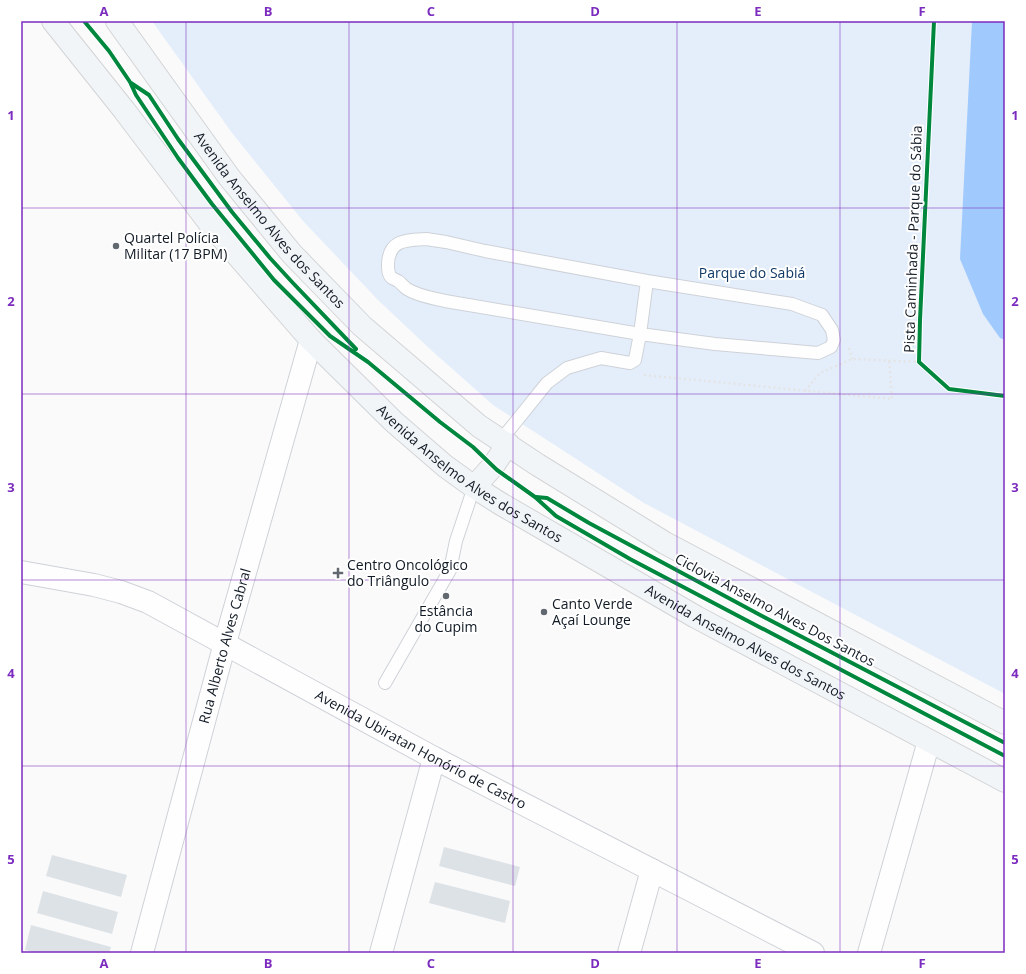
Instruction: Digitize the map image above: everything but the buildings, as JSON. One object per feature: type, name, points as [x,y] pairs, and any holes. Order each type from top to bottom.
[{"type":"main road","name":"Avenida Anselmo Alves dos Santos","points":[[53,21],[124,110],[211,225],[311,340],[394,422],[445,466],[474,488],[696,617],[1005,781]]},
{"type":"main road","name":"Avenida Anselmo Alves dos Santos","points":[[117,21],[229,177],[292,254],[362,326],[479,426],[538,465],[665,544],[1005,723]]},
{"type":"main road","points":[[474,488],[493,466],[504,442]]},
{"type":"street","name":"Rua Alberto Alves Cabral","points":[[142,953],[225,643],[311,340]]},
{"type":"street","name":"Avenida Ubiratan Honório de Castro","points":[[21,572],[94,585],[121,592],[148,602],[434,758],[813,953]]},
{"type":"street","points":[[869,953],[929,741]]},
{"type":"street","points":[[381,953],[434,758]]},
{"type":"street","points":[[629,953],[652,870]]},
{"type":"lane","points":[[426,239],[647,281],[792,304],[822,315],[832,330],[834,340],[831,347],[818,353],[715,344],[640,334],[445,301],[421,295],[408,289],[392,278],[388,270],[388,260],[391,251],[397,244],[408,240],[426,239]]},
{"type":"lane","points":[[504,442],[547,383],[567,368],[601,358],[630,362],[635,360],[647,281]]},
{"type":"lane","points":[[385,683],[450,570],[456,541],[474,488]]},
{"type":"path","points":[[805,391],[820,373],[852,359],[919,362]]},
{"type":"path","points":[[642,375],[892,400],[889,360]]},
{"type":"green space","name":"Parque do Sabiá","points":[[152,21],[1005,21],[1005,694],[644,503],[493,405],[378,300],[303,221],[232,133]]},
{"type":"water","points":[[972,21],[1005,21],[1005,340],[1000,338],[983,314],[960,259]]},
{"type":"cycle path","points":[[84,21],[109,51],[178,158],[212,204],[274,280],[330,336],[368,362],[440,422],[473,447],[497,470],[535,497],[556,516],[630,559],[1005,756]]},
{"type":"cycle path","name":"Pista Caminhada - Parque do Sábia","points":[[934,21],[919,362],[949,389],[1005,396]]},
{"type":"cycle path","points":[[131,83],[149,95],[178,139],[232,212],[270,258],[356,349]]},
{"type":"cycle path","name":"Ciclovia Anselmo Alves Dos Santos","points":[[536,497],[547,498],[589,523],[762,616],[1005,743]]},
{"type":"place","name":"Quartel Polícia Militar (17 BPM)","points":[[116,246]]},
{"type":"place","name":"Centro Oncológico do Triângulo","points":[[338,573]]},
{"type":"place","name":"Estância do Cupim","points":[[446,596]]},
{"type":"place","name":"Canto Verde Açaí Lounge","points":[[544,612]]}]
